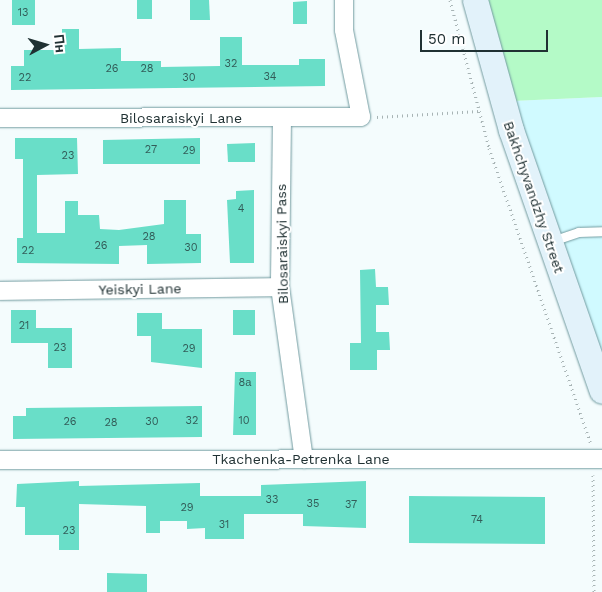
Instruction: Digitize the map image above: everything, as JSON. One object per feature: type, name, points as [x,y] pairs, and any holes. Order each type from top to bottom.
[{"type":"street","points":[[344,0],[344,30],[361,118]]},
{"type":"street","name":"Bakhchyvandzhy Street","points":[[475,0],[511,130],[602,391]]},
{"type":"street","name":"Bilosaraiskyi Lane","points":[[0,118],[361,118]]},
{"type":"street","name":"Bilosaraiskyi Pass","points":[[282,118],[280,287],[304,459]]},
{"type":"street","name":"Yeiskyi Lane","points":[[0,291],[280,287]]},
{"type":"street","name":"Tkachenka-Petrenka Lane","points":[[0,460],[597,459]]},
{"type":"lane","points":[[549,242],[578,232],[602,231]]},
{"type":"path","points":[[450,0],[479,111],[597,459],[594,592]]},
{"type":"path","points":[[361,118],[479,111]]},
{"type":"shaded area","points":[[602,97],[602,378],[512,101]]},
{"type":"green space","points":[[485,0],[602,0],[602,97],[512,101]]},
{"type":"building","points":[[12,0],[35,0],[35,25],[12,25]]},
{"type":"building","points":[[137,0],[152,0],[152,19],[137,19]]},
{"type":"building","points":[[190,0],[209,0],[210,20],[190,20]]},
{"type":"building","points":[[307,1],[307,24],[293,24],[293,2]]},
{"type":"building","points":[[62,29],[79,29],[79,49],[121,48],[121,61],[161,61],[161,67],[220,66],[220,37],[242,37],[242,65],[299,65],[299,59],[325,59],[325,86],[11,90],[11,66],[24,66],[24,50],[62,50]]},
{"type":"building","points":[[15,138],[77,138],[78,174],[37,175],[37,233],[65,233],[65,201],[78,201],[78,215],[99,215],[100,229],[119,230],[164,224],[164,200],[186,200],[186,234],[201,234],[201,263],[147,264],[147,245],[119,246],[119,264],[17,263],[17,238],[23,238],[23,159],[15,159]]},
{"type":"building","points":[[200,138],[200,164],[103,164],[103,140]]},
{"type":"building","points":[[255,143],[255,162],[228,162],[227,144]]},
{"type":"building","points":[[254,190],[254,263],[230,263],[227,200],[236,199],[236,191]]},
{"type":"building","points":[[375,269],[376,287],[388,287],[389,305],[376,305],[376,332],[389,332],[390,350],[377,350],[377,370],[350,370],[350,343],[361,343],[360,270]]},
{"type":"building","points":[[11,310],[36,310],[36,328],[72,328],[72,368],[48,368],[48,343],[11,343]]},
{"type":"building","points":[[233,310],[255,310],[255,335],[233,335]]},
{"type":"building","points":[[137,313],[162,313],[162,329],[202,329],[202,368],[151,362],[151,336],[137,336]]},
{"type":"building","points":[[235,372],[256,372],[256,435],[233,435]]},
{"type":"building","points":[[202,406],[202,437],[13,439],[13,416],[26,416],[26,408]]},
{"type":"building","points":[[79,481],[79,486],[200,483],[200,496],[261,496],[261,485],[366,481],[366,528],[303,526],[303,514],[244,514],[244,539],[205,539],[205,528],[187,529],[187,521],[160,521],[160,533],[146,533],[146,506],[79,504],[79,550],[59,550],[59,535],[25,535],[25,507],[16,507],[17,484]]},
{"type":"building","points":[[409,496],[545,497],[545,544],[409,543]]},
{"type":"building","points":[[107,573],[147,574],[147,592],[107,592]]}]
